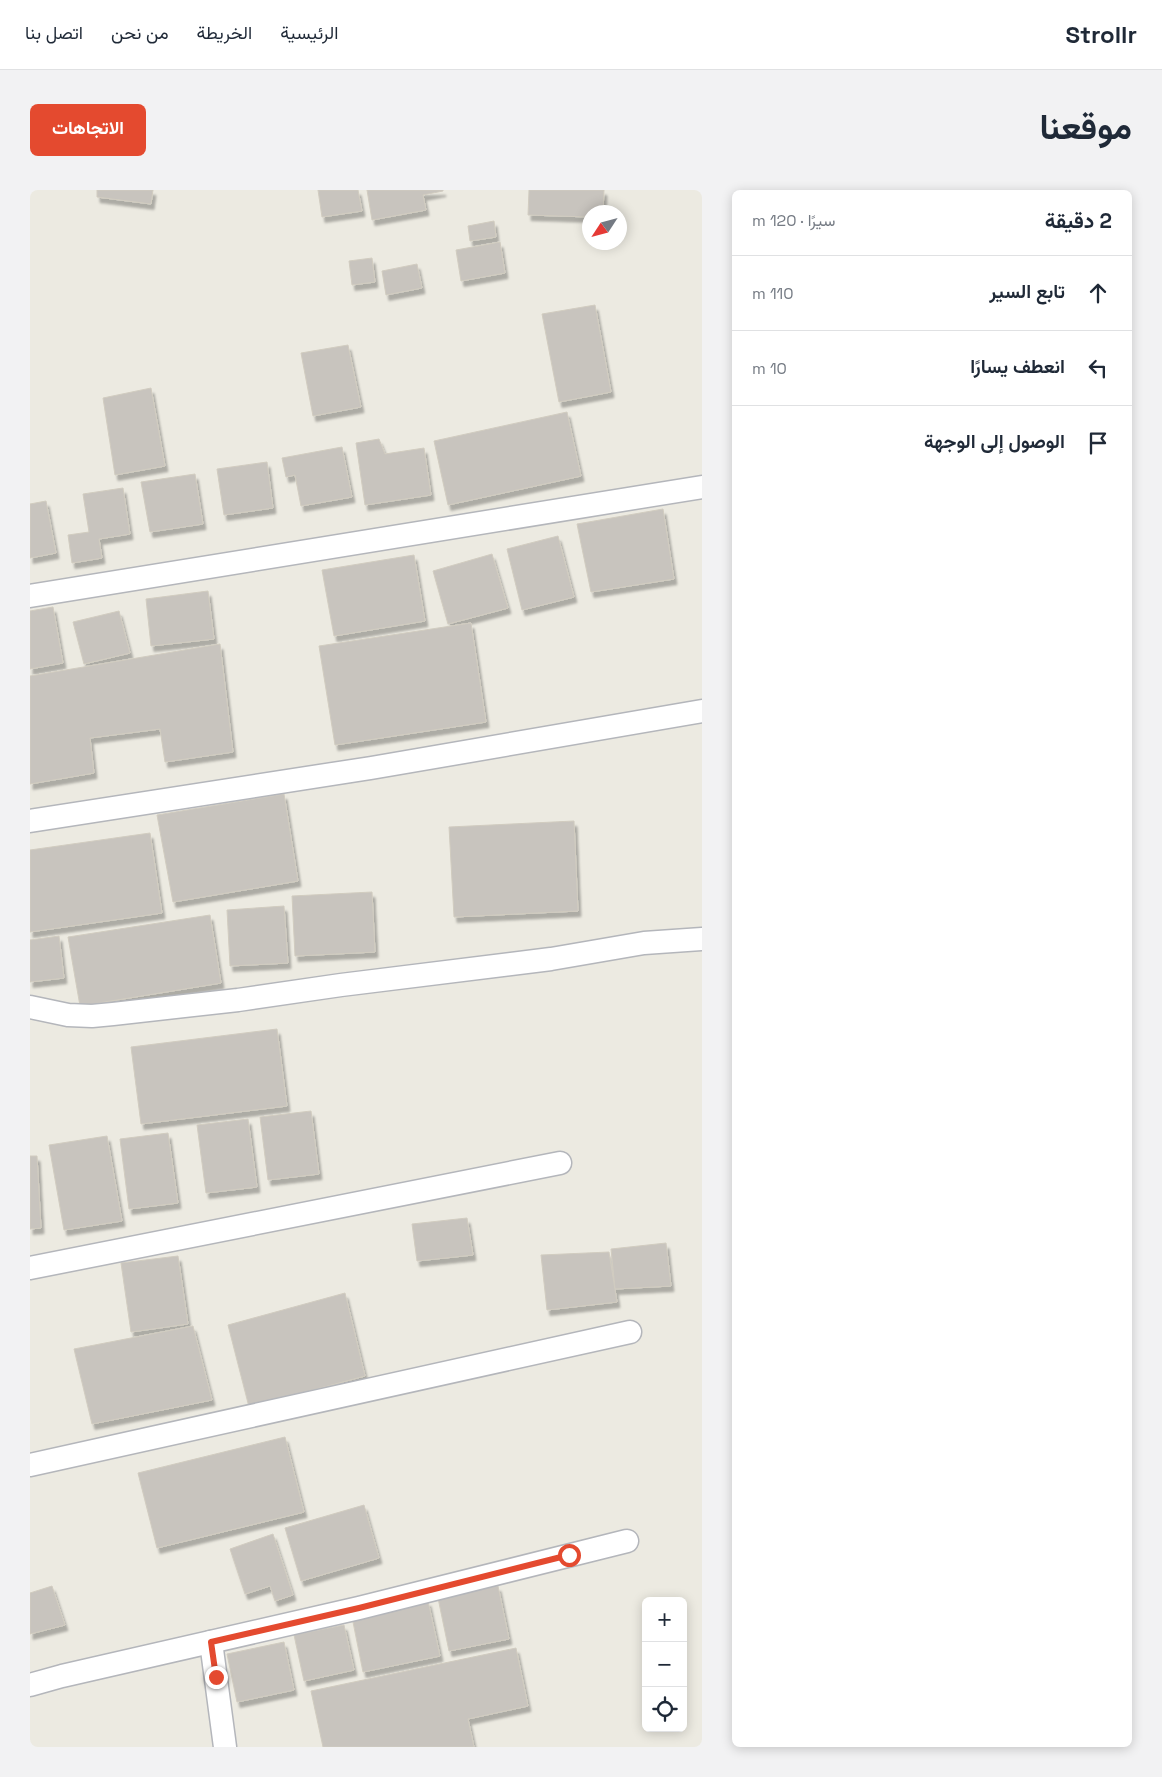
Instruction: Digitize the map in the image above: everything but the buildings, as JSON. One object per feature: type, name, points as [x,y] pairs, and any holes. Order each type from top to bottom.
[{"type":"street","points":[[30,596],[702,487]]},
{"type":"street","points":[[30,821],[371,768],[702,711]]},
{"type":"street","points":[[30,1007],[68,1015],[92,1016],[114,1014],[238,1000],[551,959],[644,943],[702,939]]},
{"type":"street","points":[[30,1268],[560,1163]]},
{"type":"street","points":[[30,1464],[630,1332]]},
{"type":"street","points":[[30,1685],[359,1608],[627,1541]]},
{"type":"street","points":[[211,1642],[225,1747]]},
{"type":"route","points":[[216,1677],[211,1642],[359,1608],[569,1555]]}]
